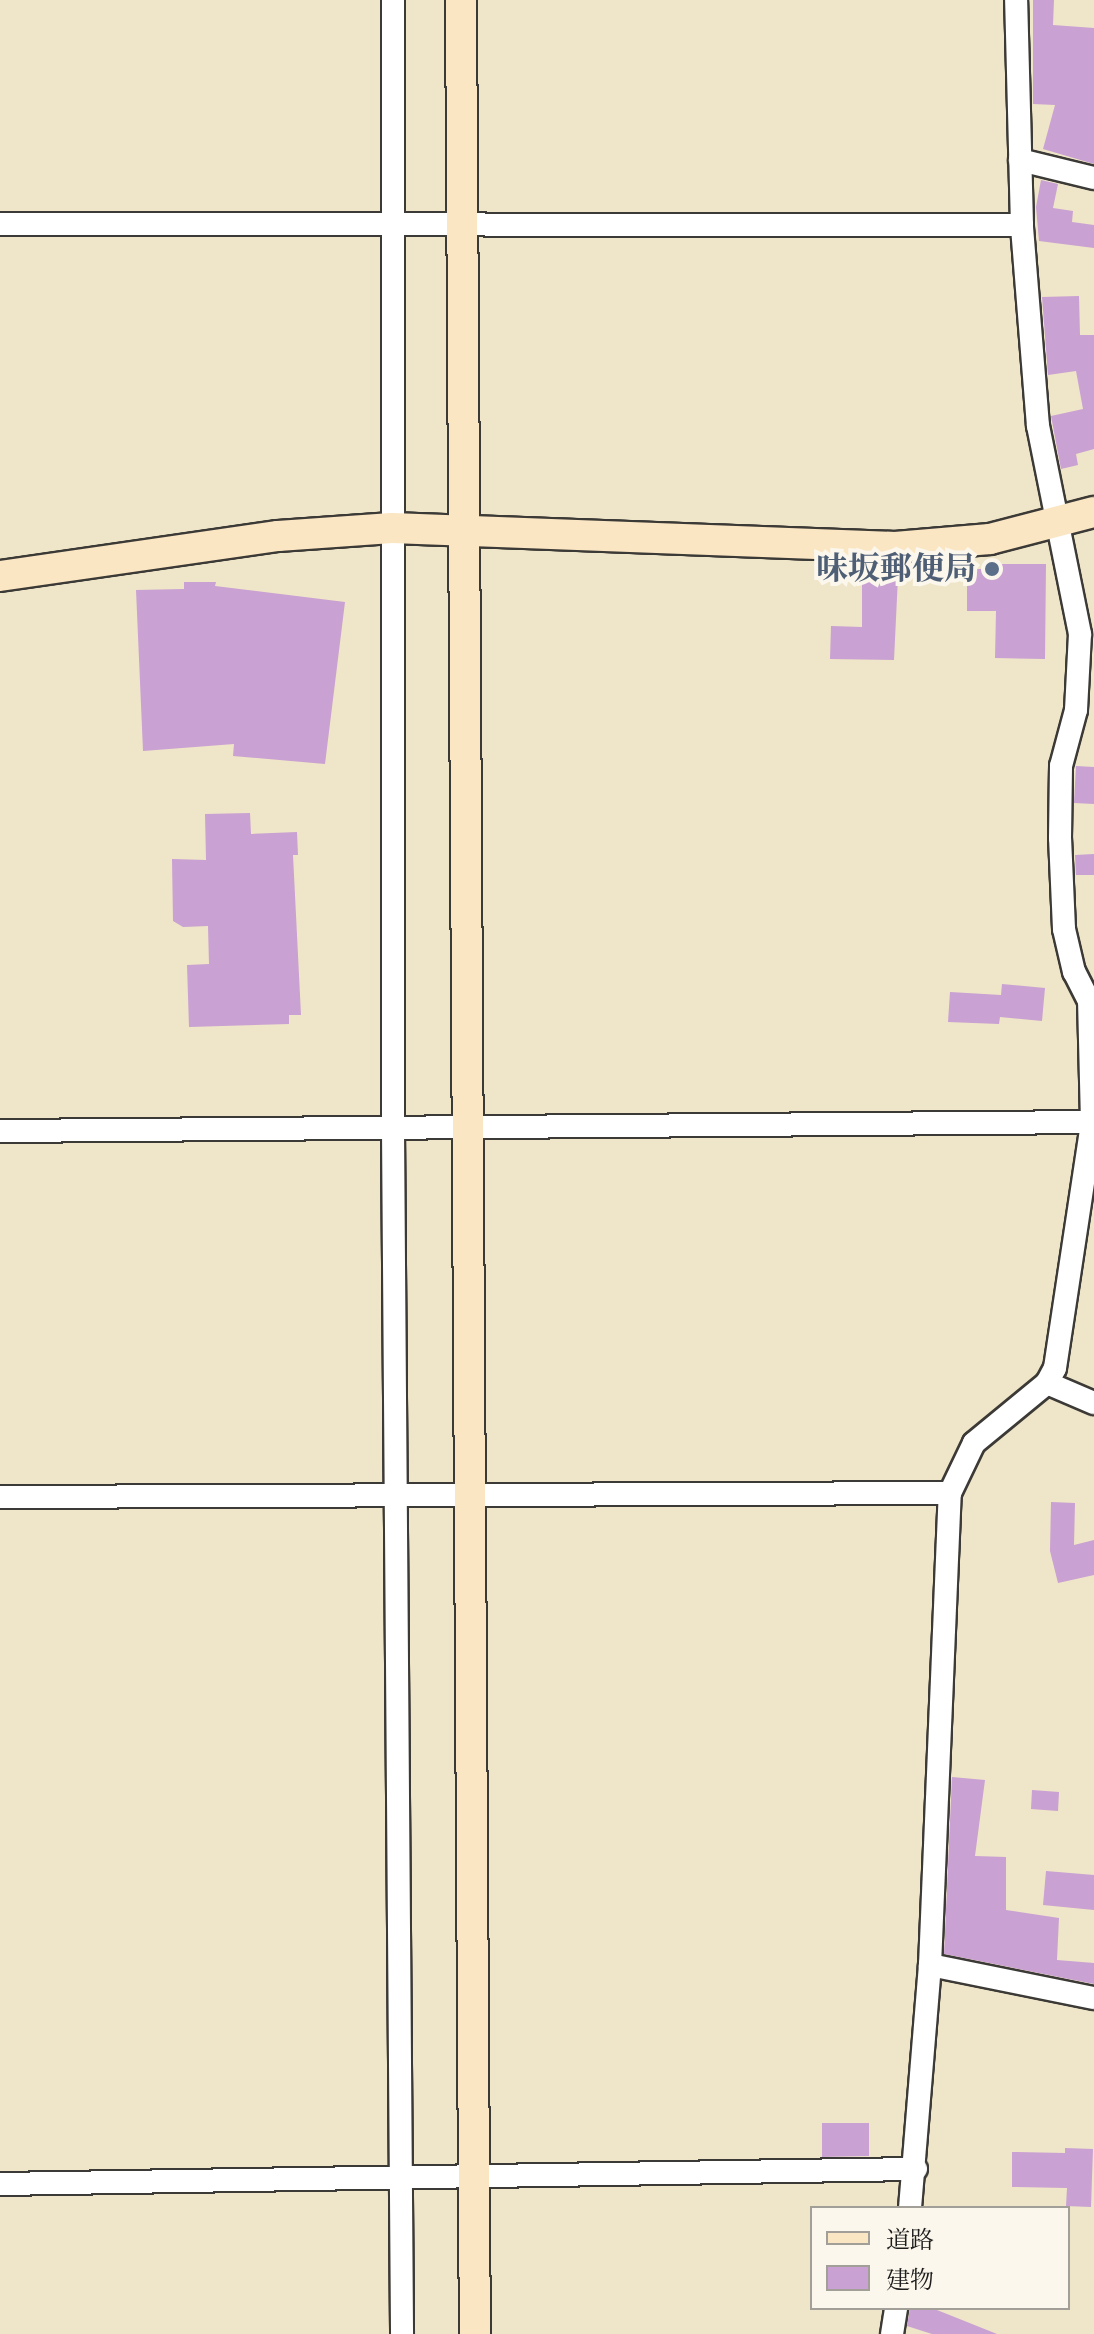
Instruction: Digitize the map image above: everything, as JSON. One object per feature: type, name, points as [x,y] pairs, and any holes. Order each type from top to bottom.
[{"type":"street","points":[[393,0],[393,1130],[402,2334]]},
{"type":"street","points":[[461,0],[475,2334]]},
{"type":"street","points":[[910,2206],[916,2169],[930,1965],[950,1493],[974,1443],[1047,1383],[1063,1336],[1092,1122],[1091,1001],[1074,972],[1062,911],[1061,766],[1076,710],[1080,634],[1038,426],[1022,225],[1016,0]]},
{"type":"street","points":[[1020,160],[1094,178]]},
{"type":"street","points":[[0,224],[392,224],[462,221],[1022,225]]},
{"type":"street","points":[[0,576],[278,536],[392,528],[895,547],[990,539],[1094,512]]},
{"type":"street","points":[[0,1131],[1092,1122]]},
{"type":"street","points":[[1047,1383],[1094,1403]]},
{"type":"street","points":[[0,1497],[950,1493]]},
{"type":"street","points":[[930,1965],[1094,1998]]},
{"type":"street","points":[[0,2184],[401,2180],[916,2169]]},
{"type":"street","points":[[892,2334],[896,2310]]},
{"type":"building","points":[[1033,0],[1054,0],[1053,25],[1094,28],[1094,164],[1043,149],[1055,105],[1033,104]]},
{"type":"building","points":[[1041,180],[1058,184],[1053,208],[1073,211],[1072,222],[1094,225],[1094,248],[1039,241],[1036,207]]},
{"type":"building","points":[[1079,296],[1080,335],[1094,335],[1094,449],[1076,454],[1078,465],[1061,469],[1051,416],[1083,409],[1076,371],[1048,375],[1042,297]]},
{"type":"building","points":[[999,564],[1046,564],[1045,659],[995,658],[996,611],[967,611],[967,569],[999,569]]},
{"type":"building","points":[[862,577],[898,577],[894,660],[830,659],[831,626],[862,627]]},
{"type":"building","points":[[184,582],[216,582],[215,586],[345,602],[325,764],[233,756],[234,744],[143,751],[136,590],[184,589]]},
{"type":"building","points":[[1076,766],[1094,767],[1094,804],[1074,803]]},
{"type":"building","points":[[250,813],[251,834],[297,832],[298,855],[293,855],[301,1015],[289,1015],[289,1024],[189,1027],[187,965],[209,964],[208,926],[183,927],[173,921],[172,859],[206,860],[205,814]]},
{"type":"building","points":[[1094,854],[1094,875],[1076,875],[1075,855]]},
{"type":"building","points":[[1002,984],[1045,988],[1042,1021],[1000,1017],[999,1024],[948,1022],[950,992],[1001,995]]},
{"type":"building","points":[[1051,1502],[1075,1503],[1074,1545],[1094,1540],[1094,1575],[1058,1583],[1050,1551]]},
{"type":"building","points":[[952,1777],[985,1780],[975,1856],[1006,1857],[1006,1910],[1059,1918],[1057,1960],[1094,1963],[1094,1984],[944,1954]]},
{"type":"building","points":[[1032,1790],[1059,1792],[1058,1811],[1031,1809]]},
{"type":"building","points":[[1046,1871],[1094,1875],[1094,1910],[1043,1905]]},
{"type":"building","points":[[822,2123],[869,2123],[869,2156],[822,2157]]},
{"type":"building","points":[[1065,2148],[1093,2149],[1091,2207],[1066,2206],[1067,2188],[1012,2187],[1012,2152],[1065,2153]]},
{"type":"building","points":[[910,2310],[937,2310],[997,2334],[932,2334],[907,2326]]},
{"type":"place","name":"味坂郵便局","points":[[992,569]]}]
